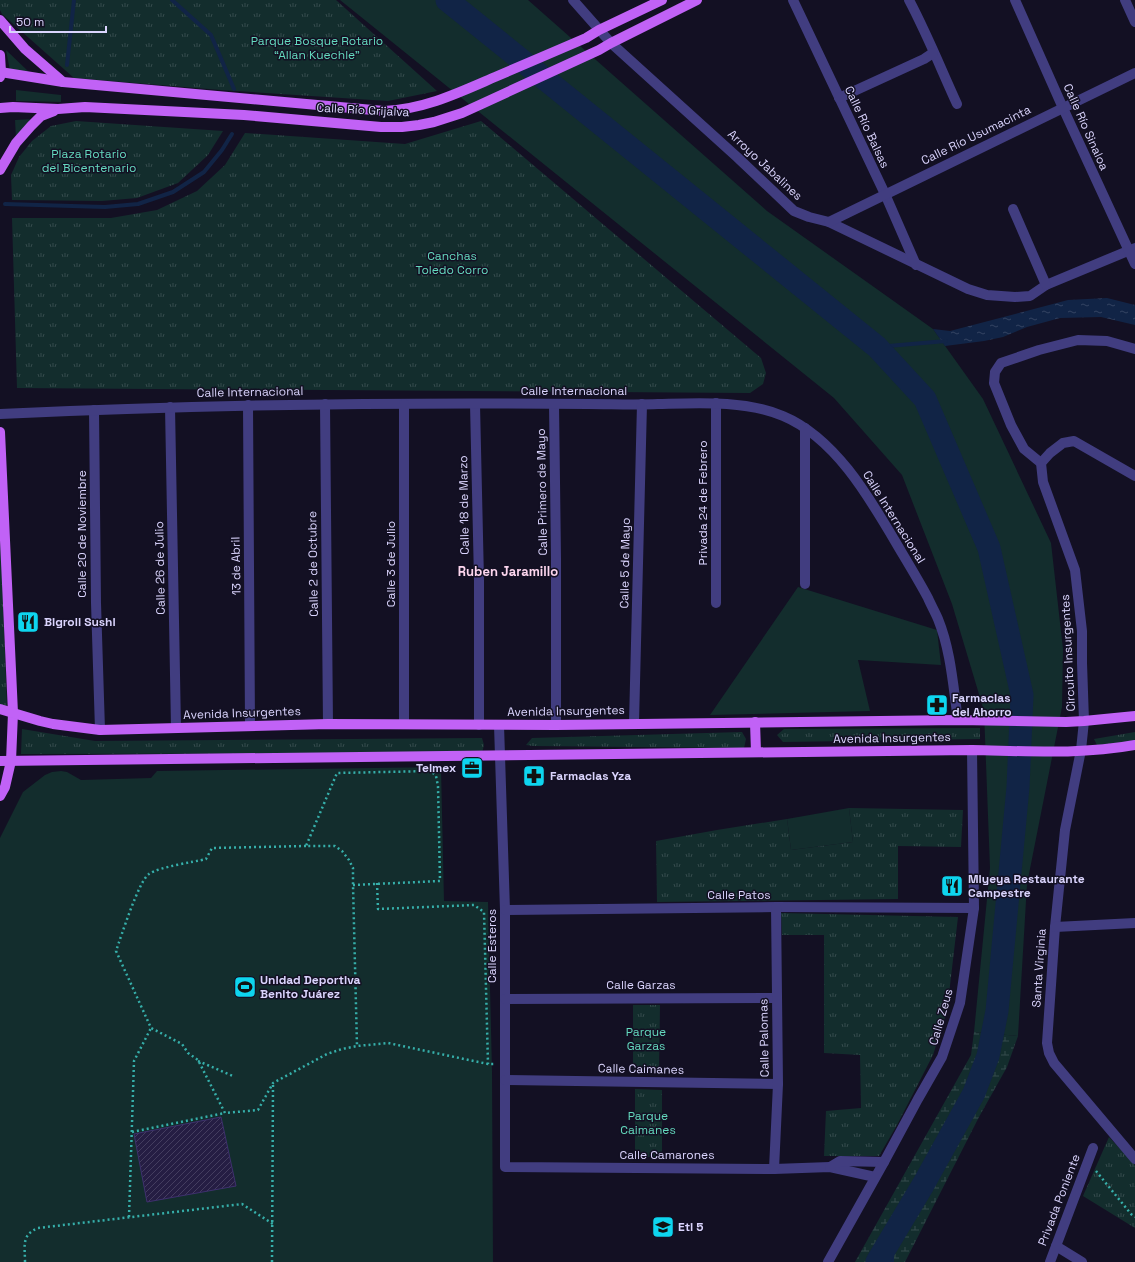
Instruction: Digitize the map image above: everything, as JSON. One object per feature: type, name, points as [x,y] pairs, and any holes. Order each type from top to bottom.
[{"type":"main road","name":"Calle Río Grijalva","points":[[0,74],[63,82],[384,111],[401,110],[416,108],[450,97],[586,38],[599,30],[662,0]]},
{"type":"main road","name":"Calle Río Grijalva","points":[[0,108],[85,108],[244,116],[381,127],[402,127],[434,122],[462,113],[599,50],[697,0]]},
{"type":"main road","points":[[0,20],[25,48],[63,82]]},
{"type":"main road","points":[[0,55],[0,74]]},
{"type":"main road","points":[[0,170],[16,143],[31,126],[41,116],[58,109]]},
{"type":"main road","points":[[0,432],[12,713],[11,760],[0,796]]},
{"type":"main road","name":"Avenida Insurgentes","points":[[0,709],[40,722],[74,728],[100,730],[328,724],[556,725],[958,720],[1066,722],[1135,716]]},
{"type":"main road","points":[[755,722],[756,752]]},
{"type":"main road","name":"Avenida Insurgentes","points":[[0,761],[972,750],[1065,752],[1121,748],[1135,745]]},
{"type":"street","name":"Arroyo Jabalines","points":[[573,0],[611,43],[747,166],[794,211],[809,217],[829,222],[968,289],[986,295],[1015,297],[1030,296],[1046,285],[1132,249]]},
{"type":"street","name":"Calle Río Balsas","points":[[793,0],[916,265]]},
{"type":"street","points":[[909,0],[926,32],[933,52],[957,104]]},
{"type":"street","name":"Calle Río Sinaloa","points":[[1016,0],[1063,108],[1132,249],[1135,264]]},
{"type":"street","points":[[1125,0],[1135,22]]},
{"type":"street","points":[[839,98],[924,59],[933,52]]},
{"type":"street","name":"Calle Río Usumacinta","points":[[829,222],[1135,73]]},
{"type":"street","points":[[1013,209],[1046,285]]},
{"type":"street","points":[[1135,349],[1107,341],[1078,340],[1039,350],[1001,363],[995,372],[994,383],[1011,425],[1024,449],[1041,464],[1050,453],[1063,443],[1074,441],[1135,476]]},
{"type":"street","name":"Calle Internacional","points":[[0,414],[248,405],[716,403],[755,408],[783,416],[805,428],[830,448],[851,472],[870,498],[917,577],[938,618],[950,661],[958,720]]},
{"type":"street","name":"Privada 24 de Febrero","points":[[716,403],[716,603]]},
{"type":"street","name":"Calle 2 de Octubre","points":[[325,404],[328,724]]},
{"type":"street","name":"Calle 3 de Julio","points":[[404,404],[404,724]]},
{"type":"street","name":"Calle 18 de Marzo","points":[[475,404],[479,580],[479,725]]},
{"type":"street","name":"Calle Primero de Mayo","points":[[554,404],[556,725]]},
{"type":"street","name":"Calle 5 de Mayo","points":[[634,723],[642,404]]},
{"type":"street","name":"13 de Abril","points":[[248,405],[250,726]]},
{"type":"street","name":"Calle 26 de Julio","points":[[170,407],[176,728]]},
{"type":"street","name":"Calle 20 de Noviembre","points":[[94,410],[96,603],[100,730]]},
{"type":"street","points":[[805,428],[805,584]]},
{"type":"street","name":"Circuito Insurgentes","points":[[1041,464],[1043,482],[1074,570],[1082,631],[1084,721],[1081,750]]},
{"type":"street","name":"Calle Esteros","points":[[499,725],[505,910],[505,1167]]},
{"type":"street","name":"Calle Zeus","points":[[828,1262],[942,1057],[960,1003],[974,908],[972,750]]},
{"type":"street","name":"Santa Virginia","points":[[1081,750],[1065,830],[1055,927],[1047,1043],[1048,1053],[1054,1063],[1135,1159]]},
{"type":"street","name":"Calle Palomas","points":[[774,1169],[778,1084],[776,908]]},
{"type":"street","name":"Calle Patos","points":[[505,910],[974,908]]},
{"type":"street","points":[[1055,927],[1135,923]]},
{"type":"street","name":"Calle Garzas","points":[[505,999],[776,998]]},
{"type":"street","name":"Calle Caimanes","points":[[505,1080],[778,1084]]},
{"type":"street","name":"Privada Poniente","points":[[1050,1262],[1093,1148]]},
{"type":"street","name":"Calle Camarones","points":[[830,1167],[840,1161],[884,1162]]},
{"type":"street","name":"Calle Camarones","points":[[505,1167],[774,1169],[830,1167],[875,1178]]},
{"type":"street","points":[[1056,1246],[1082,1262]]},
{"type":"path","points":[[306,846],[337,773],[431,771],[436,776],[438,786],[440,881],[353,885]]},
{"type":"path","points":[[233,1076],[198,1060],[188,1053],[182,1044],[151,1028],[116,951],[141,884],[148,874],[158,870],[206,859],[212,848],[335,846],[342,851],[353,868],[357,1046]]},
{"type":"path","points":[[377,883],[378,909],[474,905],[484,912],[488,1064]]},
{"type":"path","points":[[129,1217],[134,1061],[151,1028]]},
{"type":"path","points":[[132,1132],[225,1112],[258,1110],[273,1083],[327,1054],[357,1046],[388,1043],[488,1064],[504,1064]]},
{"type":"path","points":[[198,1060],[225,1112]]},
{"type":"path","points":[[272,1262],[273,1083]]},
{"type":"path","points":[[1096,1171],[1135,1217]]},
{"type":"path","points":[[25,1262],[26,1236],[31,1231],[38,1228],[242,1204],[273,1224]]},
{"type":"green space","name":"Parque Bosque Rotario “Allan Kuechle”","points":[[0,0],[336,0],[437,91],[388,101],[221,90],[74,78],[2,14],[0,10]]},
{"type":"green space","points":[[340,0],[528,0],[767,211],[933,329],[983,399],[1051,543],[1063,649],[1062,707],[1027,884],[1018,1036],[974,1032],[990,868],[984,711],[952,604],[902,475],[834,398]]},
{"type":"green space","points":[[6,50],[29,72],[10,71]]},
{"type":"green space","points":[[16,90],[61,95],[61,102],[16,101]]},
{"type":"green space","points":[[34,119],[16,139],[15,120]]},
{"type":"green space","name":"Plaza Rotario del Bicentenario","points":[[76,121],[223,131],[208,155],[178,183],[137,198],[102,201],[12,200],[11,175],[19,157],[32,141],[51,126]]},
{"type":"green space","name":"Canchas Toledo Corro","points":[[481,121],[761,358],[766,373],[763,384],[750,393],[17,388],[12,218],[111,218],[157,210],[197,191],[225,165],[245,133],[405,144]]},
{"type":"green space","points":[[0,522],[7,706],[0,704]]},
{"type":"green space","points":[[798,587],[937,630],[941,665],[858,660],[870,711],[710,715]]},
{"type":"green space","points":[[980,728],[980,739],[783,742],[777,735],[784,729]]},
{"type":"green space","points":[[22,729],[95,741],[482,738],[484,745],[482,753],[21,754]]},
{"type":"green space","points":[[742,732],[746,739],[744,748],[526,745],[532,738]]},
{"type":"green space","points":[[1135,732],[1135,741],[1097,745],[1094,739]]},
{"type":"green space","name":"Unidad Deportiva Benito Juárez","points":[[441,767],[444,901],[488,902],[492,1071],[493,1262],[0,1262],[0,838],[23,792],[45,775],[52,772],[61,771],[67,772],[81,780],[151,778],[157,771]]},
{"type":"green space","points":[[849,808],[853,842],[791,850],[787,819]]},
{"type":"green space","points":[[849,808],[963,810],[961,847],[898,846],[898,899],[657,902],[656,841],[787,819],[791,850],[853,842]]},
{"type":"green space","points":[[781,913],[958,917],[947,1011],[933,1055],[897,1125],[879,1156],[824,1156],[826,1111],[861,1108],[860,1055],[824,1053],[824,935],[782,935]]},
{"type":"green space","name":"Parque Garzas","points":[[633,1005],[660,1005],[659,1072],[633,1073]]},
{"type":"green space","points":[[974,1032],[1018,1036],[1007,1067],[979,1117],[905,1262],[855,1262],[971,1055]]},
{"type":"green space","name":"Parque Caimanes","points":[[635,1089],[662,1090],[662,1157],[635,1157]]},
{"type":"green space","points":[[1109,1137],[1135,1165],[1135,1228],[1083,1196]]},
{"type":"water","points":[[1107,298],[1135,305],[1135,325],[1101,317],[1060,318],[1027,327],[1003,337],[945,346],[933,329],[950,331],[1068,300]]},
{"type":"building","points":[[221,1117],[236,1186],[147,1202],[134,1134]]},
{"type":"waterway","points":[[67,65],[74,0]]},
{"type":"waterway","points":[[172,0],[211,35],[234,89]]},
{"type":"waterway","points":[[447,0],[877,347],[925,399],[989,548],[1022,695],[1018,787],[997,1011],[988,1056],[974,1093],[923,1185],[877,1262]]},
{"type":"waterway","points":[[5,204],[105,207],[138,204],[173,192],[204,172],[222,150],[232,134]]},
{"type":"waterway","points":[[877,347],[946,341]]},
{"type":"waterway","points":[[892,1236],[892,1262]]},
{"type":"place","name":"Bigroll Sushi","points":[[28,622]]},
{"type":"place","name":"Farmacias del Ahorro","points":[[937,705]]},
{"type":"place","name":"Telmex","points":[[472,768]]},
{"type":"place","name":"Farmacias Yza","points":[[534,776]]},
{"type":"place","name":"Miyeya Restaurante Campestre","points":[[952,886]]},
{"type":"place","name":"Unidad Deportiva Benito Juárez","points":[[245,987]]},
{"type":"place","name":"Eti 5","points":[[663,1227]]},
{"type":"district","name":"Ruben Jaramillo","points":[[508,571]]}]
